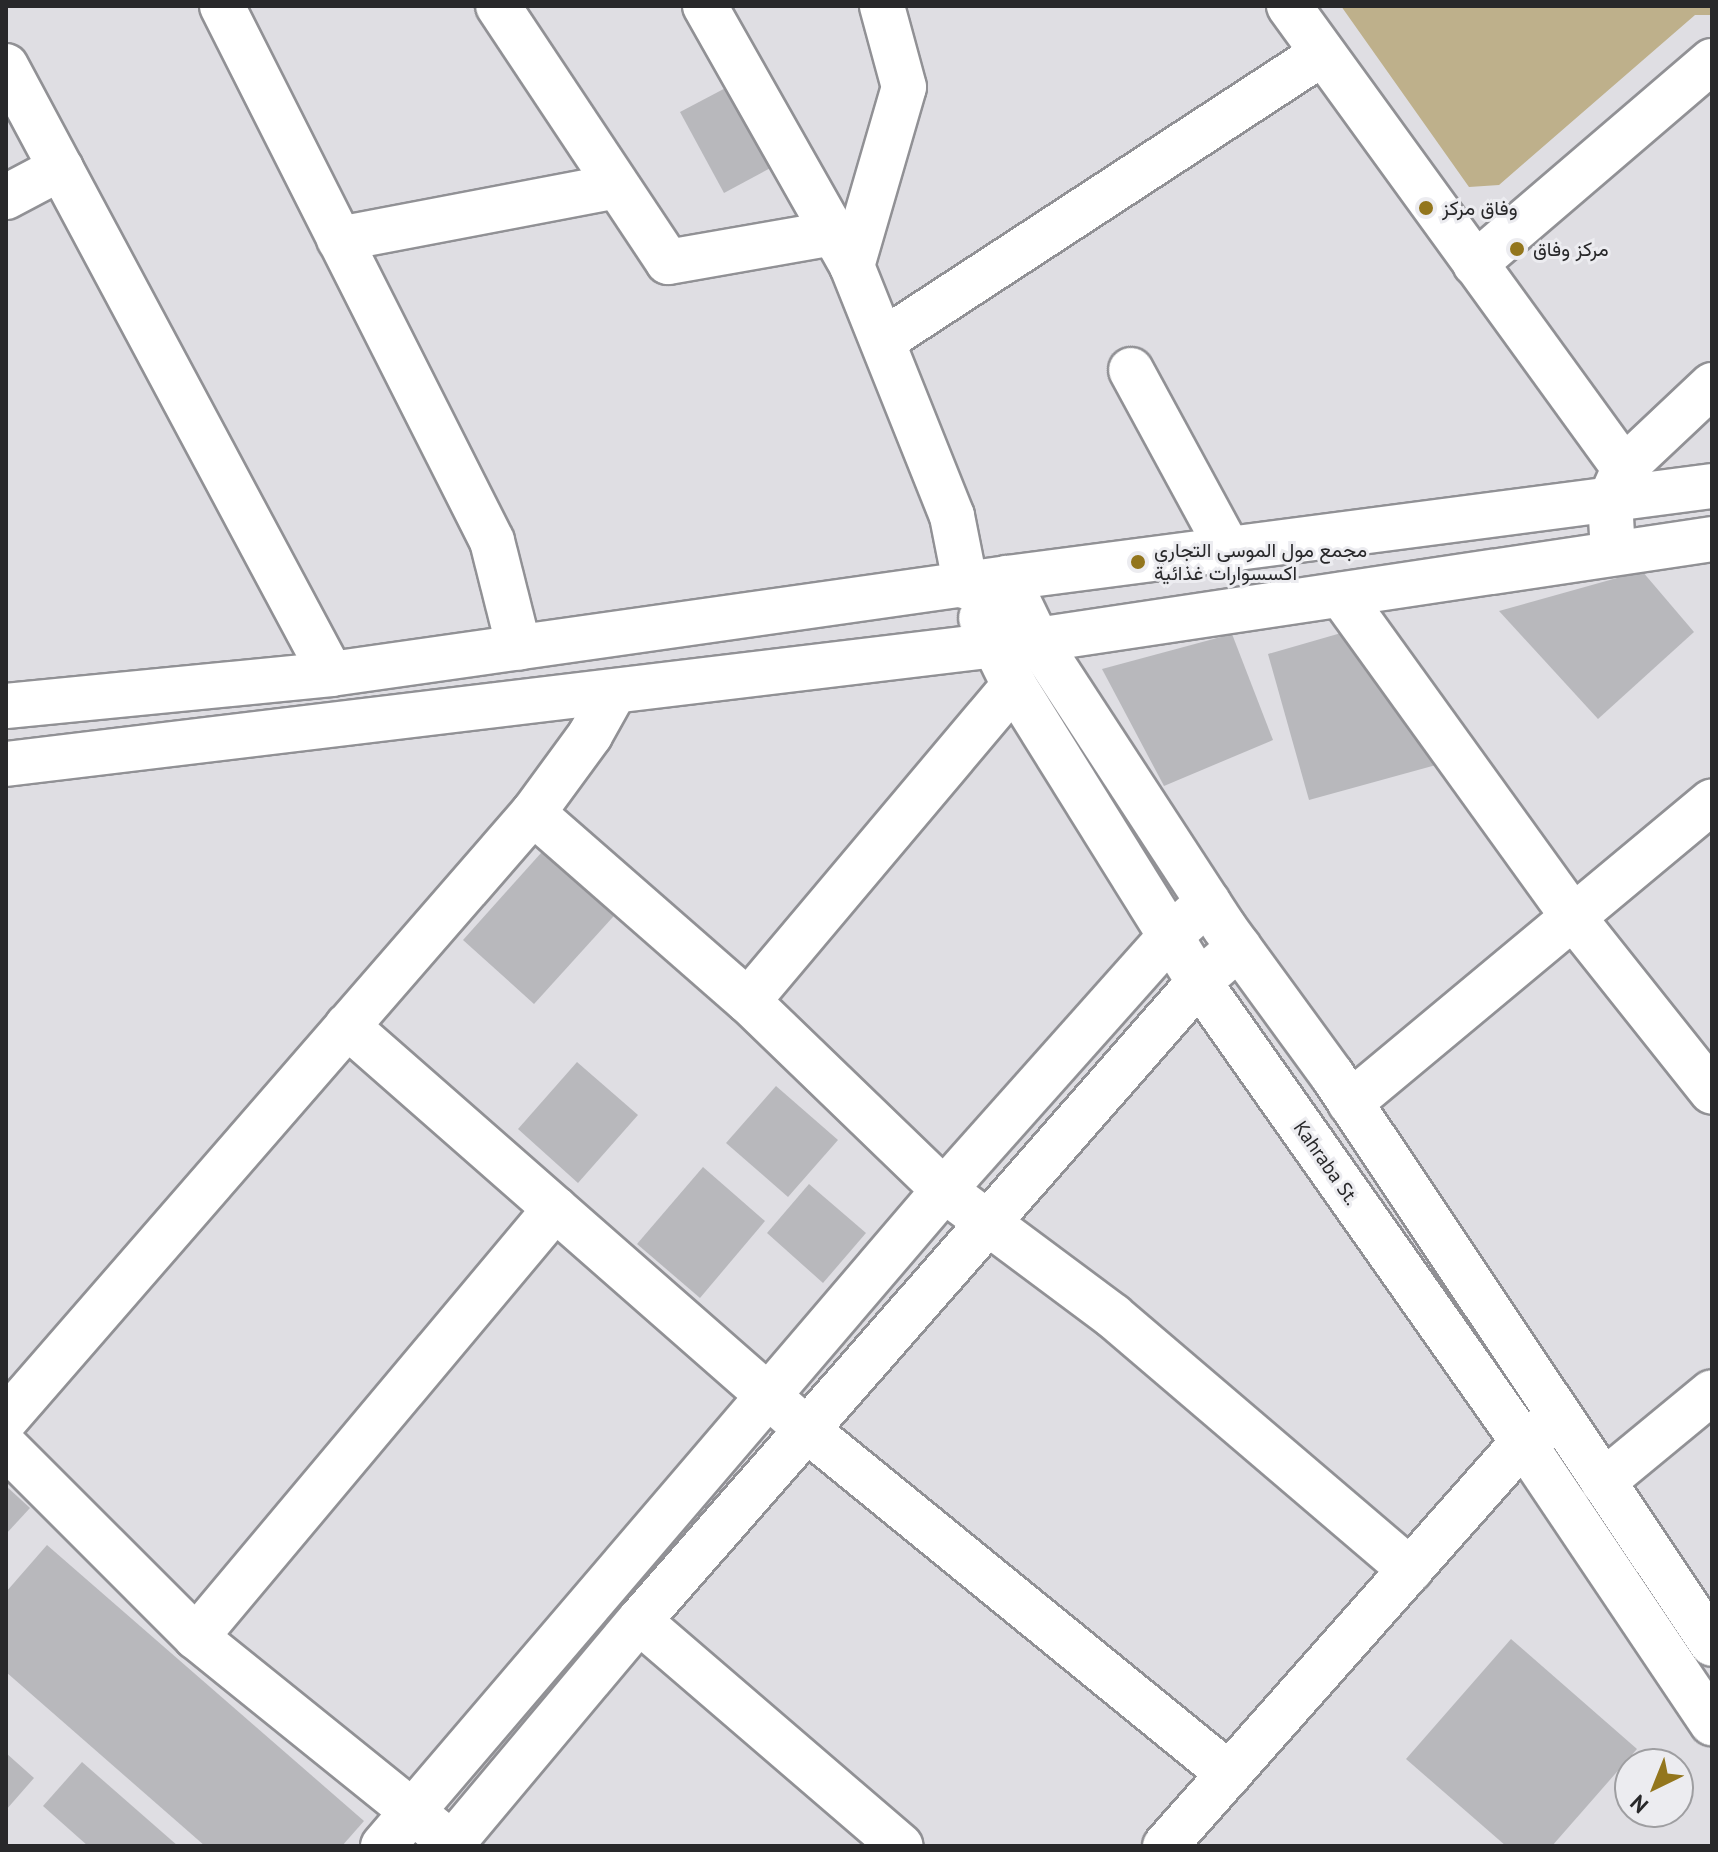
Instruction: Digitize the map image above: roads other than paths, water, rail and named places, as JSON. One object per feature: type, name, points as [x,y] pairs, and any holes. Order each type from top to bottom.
[{"type":"street","points":[[222,6],[492,541],[519,648]]},
{"type":"street","points":[[498,6],[668,262],[843,249]]},
{"type":"street","points":[[705,6],[843,249],[884,340],[952,516],[986,583],[1037,640],[1208,902],[1350,1103],[1712,1644]]},
{"type":"street","points":[[843,249],[904,87],[882,6]]},
{"type":"street","points":[[1289,6],[1475,264],[1617,484],[1613,553]]},
{"type":"street","points":[[884,340],[1323,53]]},
{"type":"street","points":[[1475,264],[1712,61]]},
{"type":"street","points":[[6,66],[331,674]]},
{"type":"street","points":[[6,197],[61,168]]},
{"type":"street","points":[[339,239],[616,186]]},
{"type":"street","points":[[1131,370],[1230,552]]},
{"type":"street","points":[[1617,484],[1712,385]]},
{"type":"street","points":[[6,706],[331,674],[1230,552],[1617,484],[1709,487],[1711,540],[1037,640],[993,642],[614,692],[6,764]]},
{"type":"street","name":"Kahraba St.","points":[[986,583],[993,642],[1014,685],[1199,982],[1523,1442],[1712,1723]]},
{"type":"street","points":[[1341,595],[1573,917],[1712,1092]]},
{"type":"street","points":[[748,1001],[1014,685]]},
{"type":"street","points":[[6,1419],[533,813],[590,735],[614,692]]},
{"type":"street","points":[[1350,1103],[1712,801]]},
{"type":"street","points":[[533,813],[748,1001],[944,1190],[1113,1316],[1410,1570]]},
{"type":"street","points":[[383,1846],[944,1190],[1170,936],[1208,902]]},
{"type":"street","points":[[6,1447],[196,1637],[453,1845],[639,1621],[806,1429],[1199,982],[1239,947]]},
{"type":"street","points":[[347,1026],[806,1429],[1229,1774]]},
{"type":"street","points":[[196,1637],[555,1209]]},
{"type":"street","points":[[1603,1482],[1712,1392]]},
{"type":"street","points":[[1165,1846],[1523,1442],[1560,1418]]},
{"type":"street","points":[[639,1621],[901,1846]]},
{"type":"place","name":"وفاق مركز","points":[[1426,208]]},
{"type":"place","name":"مركز وفاق","points":[[1517,249]]},
{"type":"place","name":"مجمع مول الموسى التجاري اكسسوارات غذائية","points":[[1138,562]]}]
